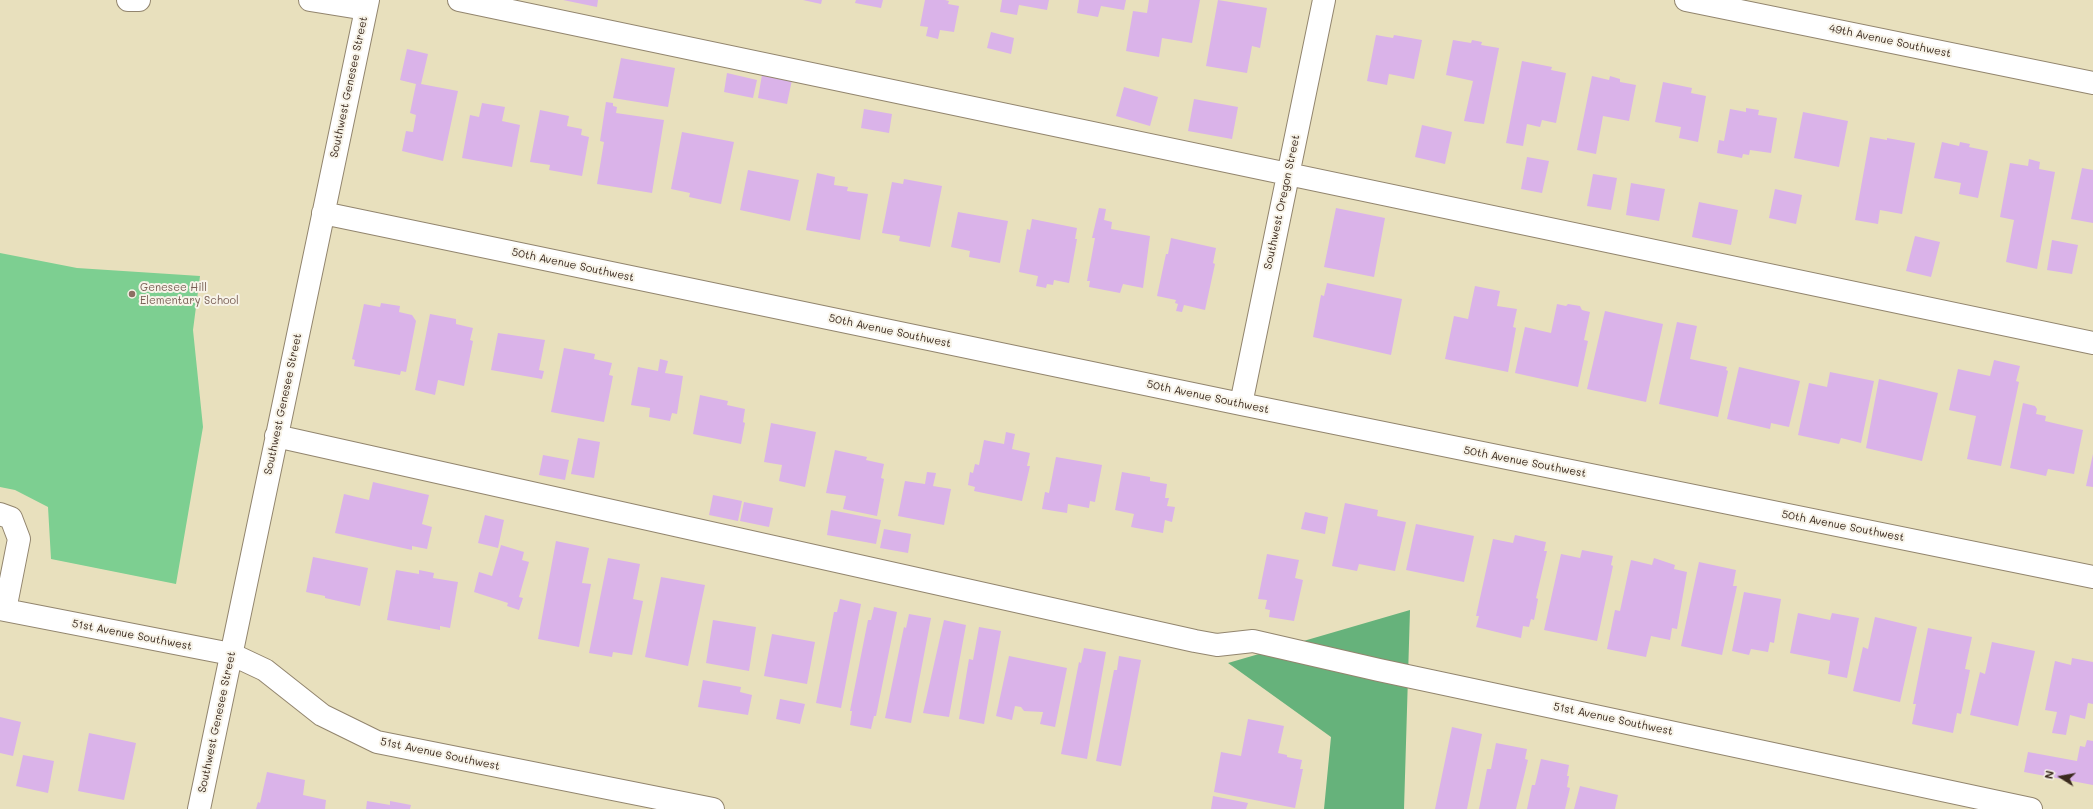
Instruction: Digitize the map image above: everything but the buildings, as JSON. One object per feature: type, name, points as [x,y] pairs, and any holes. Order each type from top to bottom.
[{"type":"street","points":[[128,0],[139,0]]},
{"type":"street","points":[[310,0],[367,5]]},
{"type":"street","points":[[459,0],[2093,343]]},
{"type":"street","name":"Southwest Oregon Street","points":[[1241,404],[1324,0]]},
{"type":"street","name":"49th Avenue Southwest","points":[[1686,0],[2093,83]]},
{"type":"street","name":"Southwest Genesee Street","points":[[199,809],[367,5]]},
{"type":"street","name":"50th Avenue Southwest","points":[[323,212],[1241,404],[2093,577]]},
{"type":"street","name":"51st Avenue Southwest","points":[[276,436],[1195,641],[1217,644],[1253,641],[1379,670],[2031,809]]},
{"type":"street","points":[[0,514],[12,518],[18,540],[3,610]]},
{"type":"street","name":"51st Avenue Southwest","points":[[3,610],[231,654],[265,670],[322,715],[377,742],[713,809]]},
{"type":"green space","points":[[0,253],[77,268],[200,276],[193,330],[203,427],[176,584],[51,559],[48,507],[15,490],[0,487]]},
{"type":"green space","points":[[1410,610],[1404,809],[1324,809],[1331,737],[1228,663]]},
{"type":"place","name":"Genesee Hill Elementary School","points":[[132,294]]}]
